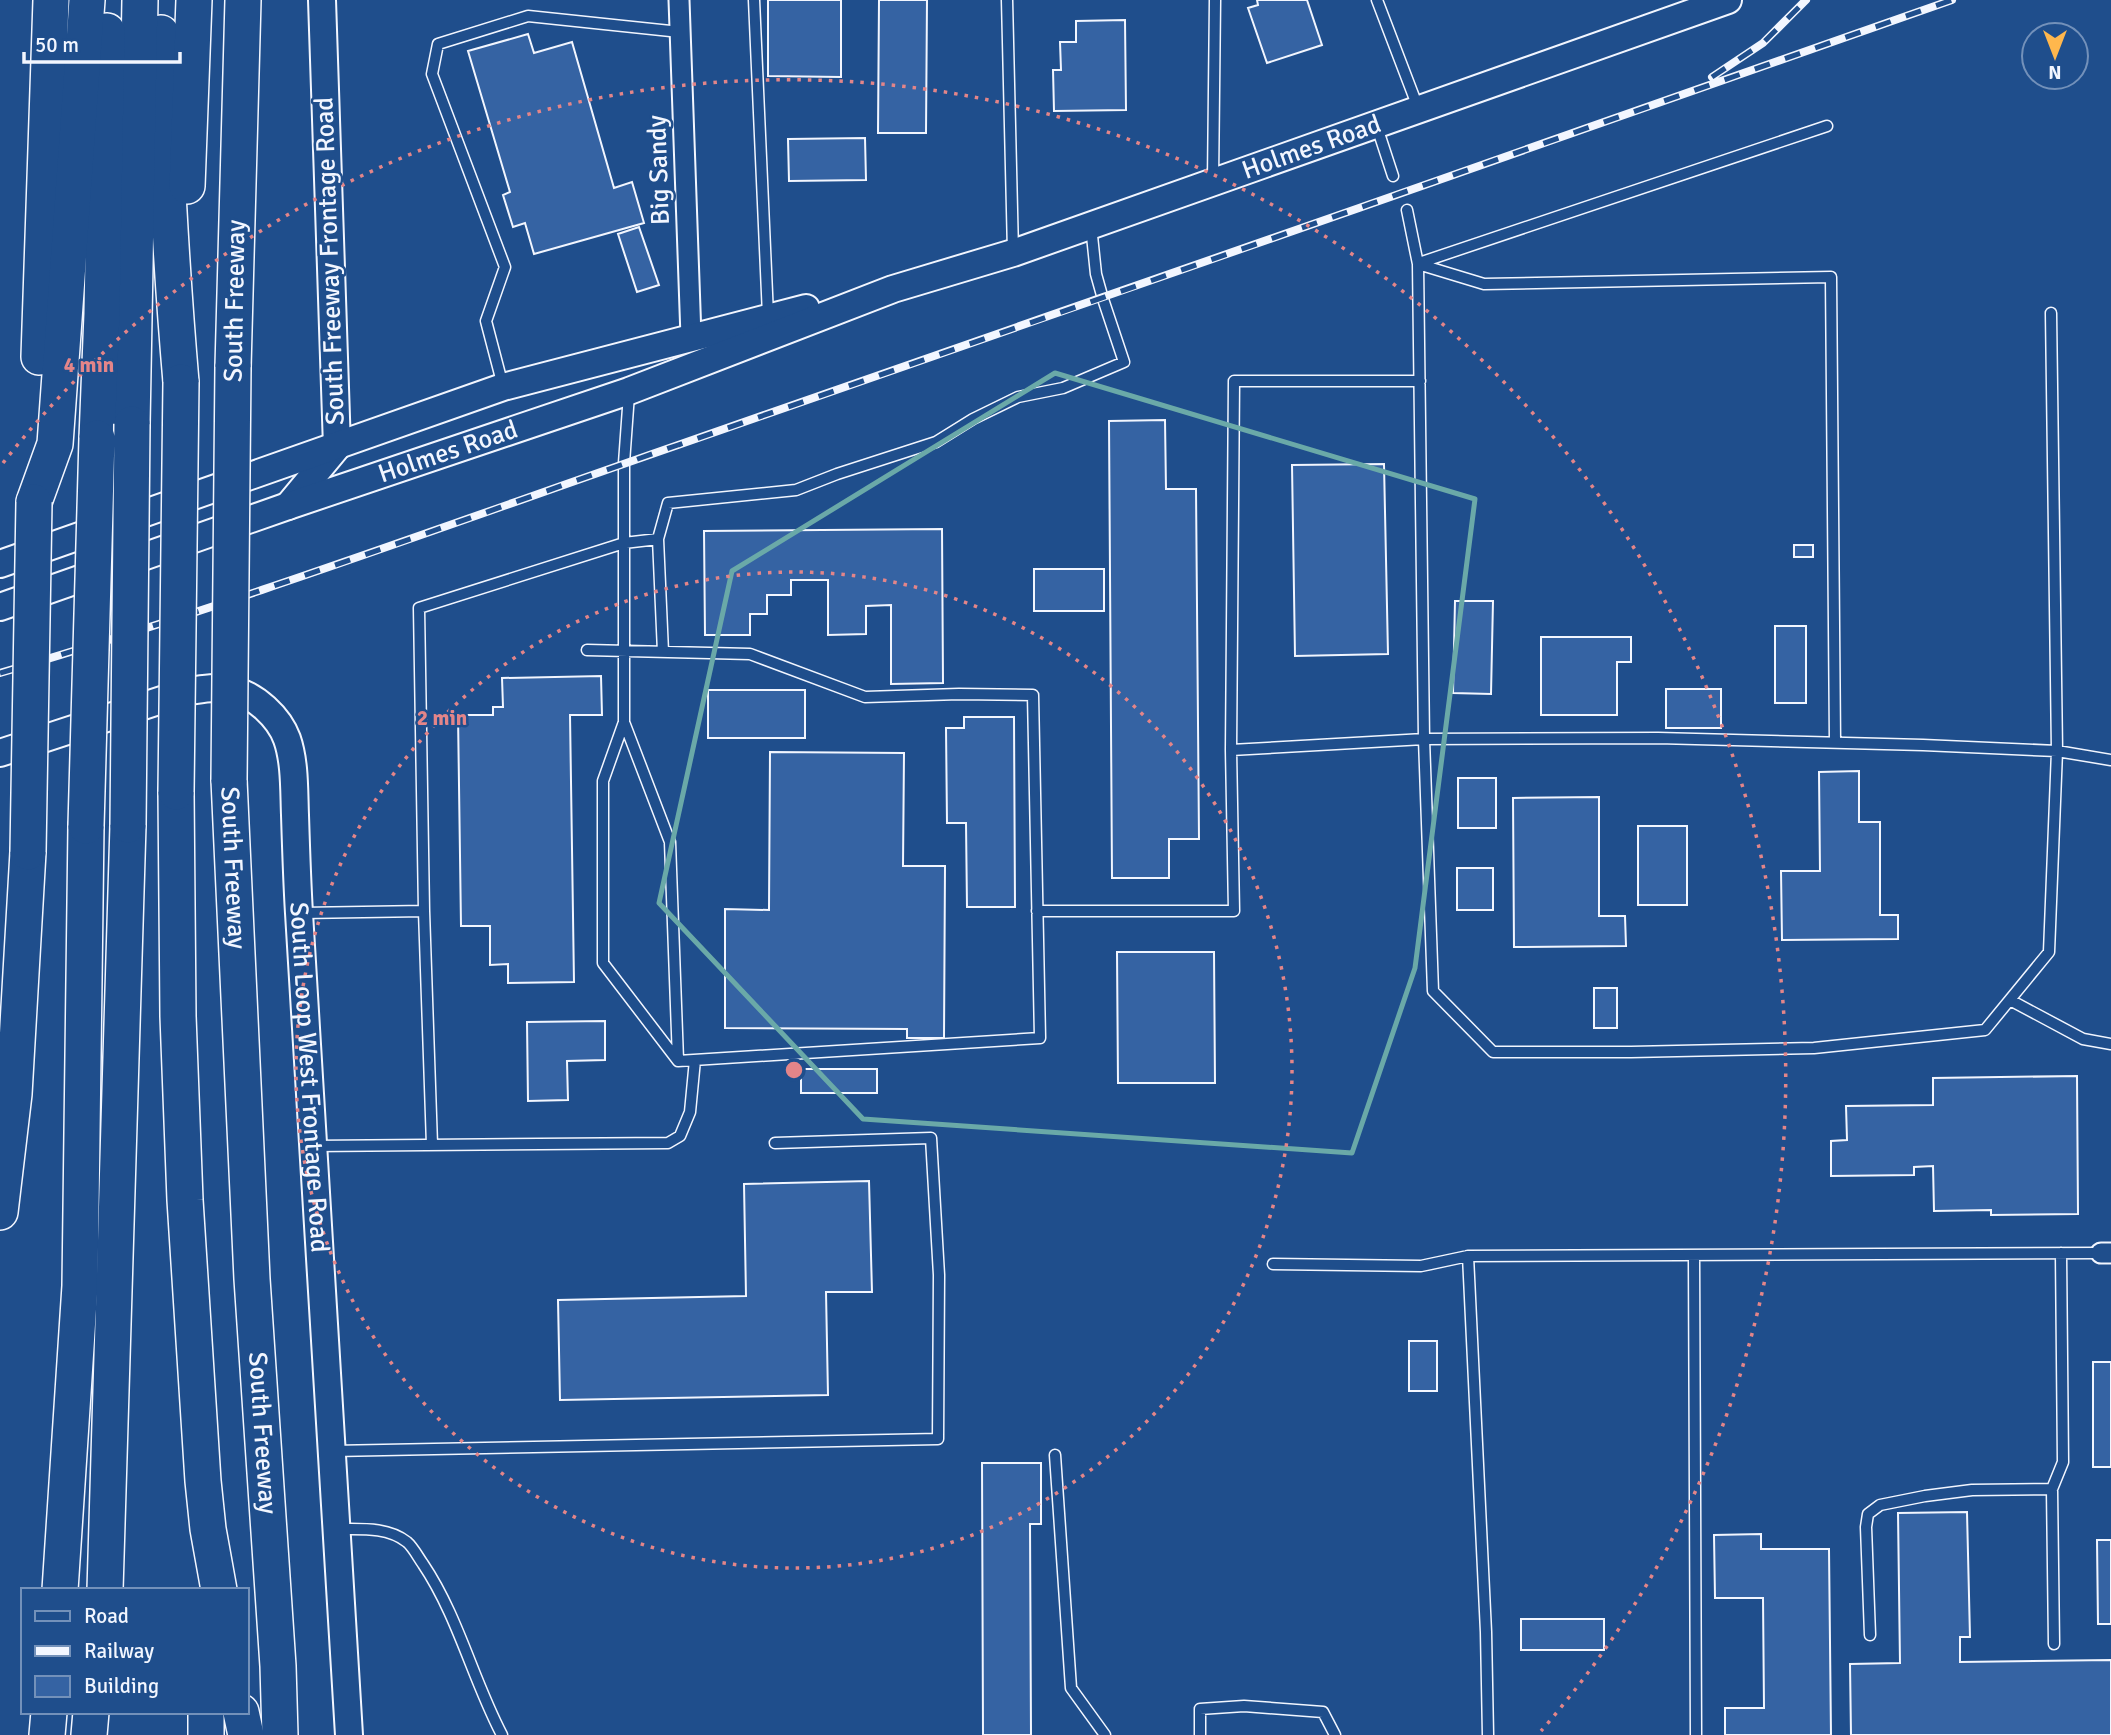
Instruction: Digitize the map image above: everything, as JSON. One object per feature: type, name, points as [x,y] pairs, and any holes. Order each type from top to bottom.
[{"type":"highway","points":[[45,445],[51,0]]},
{"type":"highway","points":[[0,1212],[14,1094],[28,852],[34,502],[45,445],[87,0]]},
{"type":"highway","points":[[60,1588],[80,1286],[86,826],[102,314],[107,0]]},
{"type":"highway","points":[[105,1588],[128,825],[140,0]]},
{"type":"highway","points":[[160,0],[164,138],[181,382]]},
{"type":"highway","points":[[194,0],[181,382],[176,792],[178,1016],[184,1187],[203,1481],[219,1588]]},
{"type":"highway","name":"South Freeway","points":[[243,0],[233,367],[229,780],[252,1279],[278,1666],[280,1735]]},
{"type":"highway","points":[[208,1529],[208,1588]]},
{"type":"highway","points":[[47,1735],[49,1714]]},
{"type":"highway","points":[[89,1735],[91,1714]]},
{"type":"highway","points":[[206,1714],[206,1735]]},
{"type":"highway","points":[[241,1714],[246,1735]]},
{"type":"main road","name":"South Freeway Frontage Road","points":[[288,506],[337,447],[321,0]]},
{"type":"main road","name":"Holmes Road","points":[[0,564],[503,387],[768,317],[893,289],[1013,253],[1726,0]]},
{"type":"main road","name":"Holmes Road","points":[[0,607],[629,391],[893,289]]},
{"type":"main road","name":"South Loop West Frontage Road","points":[[0,753],[189,691],[213,688],[233,690],[249,696],[281,725],[287,739],[291,754],[349,1735]]},
{"type":"street","name":"Big Sandy","points":[[679,0],[691,337]]},
{"type":"lane","points":[[754,0],[768,317]]},
{"type":"lane","points":[[1007,0],[1013,253]]},
{"type":"lane","points":[[1213,183],[1215,0]]},
{"type":"lane","points":[[1377,0],[1419,110]]},
{"type":"lane","points":[[503,387],[486,321],[505,267],[432,74],[438,44],[528,16],[680,32]]},
{"type":"lane","points":[[1377,125],[1393,176]]},
{"type":"lane","points":[[1418,264],[1827,125]]},
{"type":"lane","points":[[1407,210],[1418,264],[1424,739],[1433,991],[1493,1052],[1814,1048],[1985,1030],[2049,952],[2057,751],[2051,313]]},
{"type":"lane","points":[[663,652],[658,539],[668,503],[796,490],[936,442],[973,419],[1018,397],[1063,388],[1124,362],[1102,299],[1096,274],[1091,225]]},
{"type":"lane","points":[[1418,264],[1484,284],[1831,277],[1835,742]]},
{"type":"lane","points":[[1037,911],[1234,911],[1231,750],[1234,381],[1420,381]]},
{"type":"lane","points":[[629,391],[624,464],[624,722],[603,781],[603,963],[678,1061]]},
{"type":"lane","points":[[432,1145],[424,911],[419,608],[624,543],[658,539]]},
{"type":"lane","points":[[587,650],[750,654],[865,697],[1032,695],[1040,1038],[678,1061]]},
{"type":"lane","points":[[624,722],[670,842],[678,1061]]},
{"type":"lane","points":[[1231,750],[1424,739],[1658,738],[2057,751],[2111,760]]},
{"type":"lane","points":[[299,913],[424,911]]},
{"type":"lane","points":[[2010,1000],[2084,1039],[2111,1044]]},
{"type":"lane","points":[[313,1146],[668,1143],[680,1136],[690,1112],[695,1060]]},
{"type":"lane","points":[[331,1451],[938,1439],[939,1275],[931,1138],[775,1143]]},
{"type":"lane","points":[[2054,1644],[2052,1489],[2063,1462],[2061,1253]]},
{"type":"lane","points":[[1273,1264],[1422,1266],[1468,1256],[2106,1253]]},
{"type":"lane","points":[[1694,1255],[1696,1735]]},
{"type":"lane","points":[[1468,1256],[1486,1632],[1488,1735]]},
{"type":"lane","points":[[1055,1455],[1071,1688],[1105,1735]]},
{"type":"lane","points":[[1870,1636],[1866,1527],[1868,1514],[1880,1505],[1972,1490],[2052,1489]]},
{"type":"lane","points":[[336,1529],[377,1530],[393,1534],[408,1543],[432,1577],[502,1735]]},
{"type":"lane","points":[[1200,1735],[1200,1709],[1244,1706],[1323,1712],[1335,1735]]},
{"type":"highlighted area","points":[[1055,373],[1475,499],[1415,968],[1352,1153],[863,1119],[659,903],[732,571]]},
{"type":"building","points":[[768,0],[841,0],[841,77],[768,76]]},
{"type":"building","points":[[879,0],[927,0],[926,133],[878,133]]},
{"type":"building","points":[[1257,0],[1307,0],[1322,45],[1267,63],[1248,8],[1258,5]]},
{"type":"building","points":[[1125,20],[1126,110],[1054,111],[1053,70],[1061,70],[1060,42],[1076,42],[1076,21]]},
{"type":"building","points":[[528,34],[534,53],[572,42],[614,188],[632,182],[644,223],[534,254],[525,223],[513,227],[503,195],[510,192],[468,51]]},
{"type":"building","points":[[865,138],[866,180],[789,181],[788,139]]},
{"type":"building","points":[[639,227],[659,285],[637,292],[618,234]]},
{"type":"building","points":[[1165,420],[1166,489],[1196,489],[1199,839],[1169,839],[1169,878],[1112,878],[1109,421]]},
{"type":"building","points":[[1384,464],[1388,654],[1295,656],[1292,465]]},
{"type":"building","points":[[942,529],[943,683],[891,684],[891,605],[866,606],[866,634],[828,635],[828,580],[791,580],[791,595],[767,595],[767,614],[750,614],[750,635],[705,635],[704,531]]},
{"type":"building","points":[[1794,545],[1813,545],[1813,557],[1794,557]]},
{"type":"building","points":[[1034,569],[1104,569],[1104,611],[1034,611]]},
{"type":"building","points":[[1455,601],[1493,601],[1491,694],[1453,693]]},
{"type":"building","points":[[1775,626],[1806,626],[1806,703],[1775,703]]},
{"type":"building","points":[[1541,637],[1631,637],[1631,662],[1617,662],[1617,715],[1541,715]]},
{"type":"building","points":[[601,676],[602,715],[570,715],[574,982],[508,983],[508,964],[490,965],[490,926],[461,926],[458,715],[493,715],[493,707],[503,707],[502,678]]},
{"type":"building","points":[[1666,689],[1721,689],[1721,728],[1666,728]]},
{"type":"building","points":[[708,690],[805,690],[805,738],[708,738]]},
{"type":"building","points":[[964,717],[1014,717],[1015,907],[967,907],[966,823],[947,823],[946,728],[964,728]]},
{"type":"building","points":[[770,752],[904,753],[903,866],[945,866],[944,1038],[907,1038],[907,1029],[725,1028],[725,909],[769,910]]},
{"type":"building","points":[[1859,771],[1859,822],[1880,822],[1880,915],[1898,915],[1898,939],[1782,940],[1781,871],[1820,871],[1819,772]]},
{"type":"building","points":[[1458,778],[1496,778],[1496,828],[1458,828]]},
{"type":"building","points":[[1599,797],[1599,916],[1625,916],[1626,946],[1514,947],[1513,798]]},
{"type":"building","points":[[1638,826],[1687,826],[1687,905],[1638,905]]},
{"type":"building","points":[[1457,868],[1493,868],[1493,910],[1457,910]]},
{"type":"building","points":[[1117,952],[1214,952],[1215,1083],[1118,1083]]},
{"type":"building","points":[[1594,988],[1617,988],[1617,1028],[1594,1028]]},
{"type":"building","points":[[605,1021],[605,1060],[567,1061],[568,1100],[528,1101],[527,1022]]},
{"type":"building","points":[[801,1069],[877,1069],[877,1093],[801,1093]]},
{"type":"building","points":[[2077,1076],[2078,1214],[1991,1215],[1991,1210],[1934,1211],[1933,1166],[1914,1167],[1914,1175],[1831,1176],[1831,1141],[1847,1140],[1846,1106],[1933,1105],[1933,1078]]},
{"type":"building","points":[[869,1181],[872,1292],[826,1292],[828,1395],[560,1400],[558,1300],[746,1296],[744,1184]]},
{"type":"building","points":[[1409,1341],[1437,1341],[1437,1391],[1409,1391]]},
{"type":"building","points":[[2093,1362],[2111,1362],[2111,1467],[2093,1467]]},
{"type":"building","points":[[982,1463],[1041,1463],[1041,1524],[1030,1524],[1031,1735],[983,1735]]},
{"type":"building","points":[[1967,1512],[1970,1637],[1960,1637],[1960,1662],[2111,1660],[2111,1735],[1851,1735],[1850,1664],[1900,1663],[1898,1513]]},
{"type":"building","points":[[1761,1534],[1761,1549],[1829,1549],[1831,1735],[1725,1735],[1725,1708],[1764,1708],[1763,1598],[1715,1598],[1714,1535]]},
{"type":"building","points":[[2097,1540],[2111,1540],[2111,1624],[2098,1624]]},
{"type":"building","points":[[1521,1619],[1604,1619],[1604,1650],[1521,1650]]},
{"type":"railway","points":[[1712,77],[1763,43],[1806,0]]},
{"type":"railway","points":[[0,673],[171,620],[340,563],[1952,0]]}]
